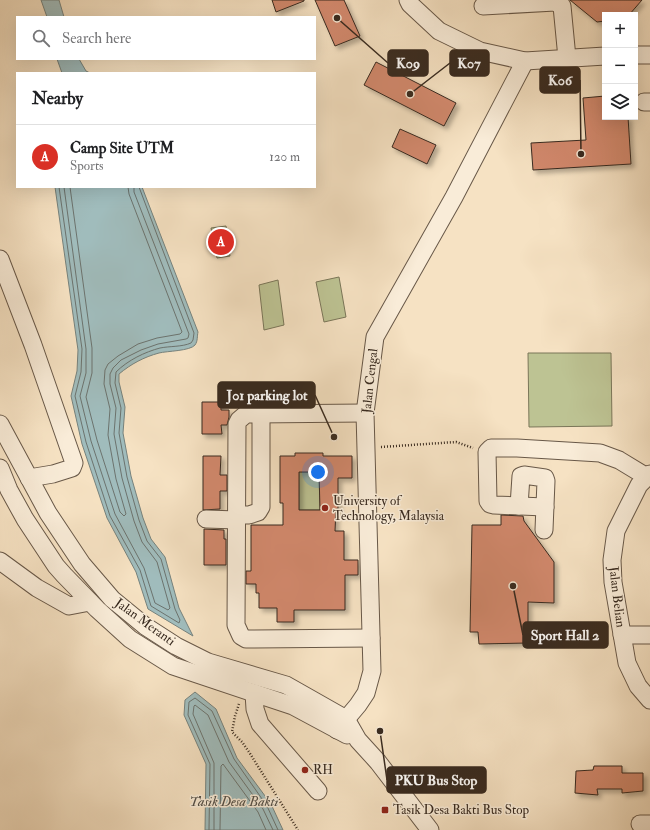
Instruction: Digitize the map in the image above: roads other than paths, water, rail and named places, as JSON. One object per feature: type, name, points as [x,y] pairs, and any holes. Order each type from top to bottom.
[{"type":"street","points":[[408,0],[410,4],[439,31],[480,51],[525,61],[602,56]]},
{"type":"street","points":[[483,6],[555,2],[562,6],[567,58]]},
{"type":"street","points":[[638,55],[650,54]]},
{"type":"street","name":"Jalan Cengal","points":[[342,725],[366,693],[372,671],[365,413],[375,337],[454,197],[525,61]]},
{"type":"street","points":[[0,258],[33,345],[74,463],[72,468],[53,474],[28,478]]},
{"type":"street","points":[[365,413],[246,414],[239,420],[237,424],[236,625],[241,636],[246,639],[371,638]]},
{"type":"street","points":[[206,519],[249,515],[258,512],[261,507],[261,414]]},
{"type":"street","name":"Jalan Meranti","points":[[0,424],[48,513],[82,564],[112,599],[145,626],[176,646],[208,662],[286,685],[342,725]]},
{"type":"street","points":[[545,507],[494,506],[490,504],[488,501],[487,452],[491,448],[600,453],[619,460],[649,475]]},
{"type":"street","name":"Jalan Meranti","points":[[0,468],[9,490],[34,534],[64,575],[90,602],[130,639],[164,661],[188,672],[293,706],[342,725]]},
{"type":"street","points":[[519,506],[520,477],[524,475],[545,478],[544,530]]},
{"type":"street","name":"Jalan Belian","points":[[649,475],[639,485],[616,532],[612,560],[613,582],[627,663],[638,686],[650,700]]},
{"type":"street","points":[[0,561],[38,588],[69,606],[90,602]]},
{"type":"street","points":[[622,635],[650,635]]},
{"type":"street","points":[[249,692],[260,724],[318,791]]},
{"type":"street","points":[[342,725],[378,762],[430,830]]},
{"type":"water","points":[[41,0],[59,0],[64,16],[47,16]]},
{"type":"water","points":[[57,60],[80,60],[88,72],[62,72]]},
{"type":"water","points":[[55,188],[142,188],[198,332],[197,342],[192,347],[184,350],[159,353],[148,357],[133,364],[119,374],[119,382],[125,407],[123,433],[131,476],[143,518],[151,539],[165,557],[179,608],[193,636],[148,609],[136,572],[107,518],[82,444],[71,396],[77,371],[78,350]]},
{"type":"water","name":"Tasik Desa Bakti","points":[[195,692],[216,709],[237,758],[271,804],[283,830],[205,830],[206,764],[184,715],[185,700]]},
{"type":"place","name":"K09","points":[[337,18]]},
{"type":"place","name":"K07","points":[[410,94]]},
{"type":"place","name":"K06","points":[[581,154]]},
{"type":"place","name":"Camp Site UTM","points":[[221,242]]},
{"type":"place","name":"J01 parking lot","points":[[334,437]]},
{"type":"place","name":"University of Technology, Malaysia","points":[[325,508]]},
{"type":"place","name":"Sport Hall 2","points":[[513,586]]},
{"type":"place","name":"PKU Bus Stop","points":[[380,731]]},
{"type":"place","name":"RH","points":[[305,770]]},
{"type":"place","name":"Tasik Desa Bakti Bus Stop","points":[[385,810]]}]
